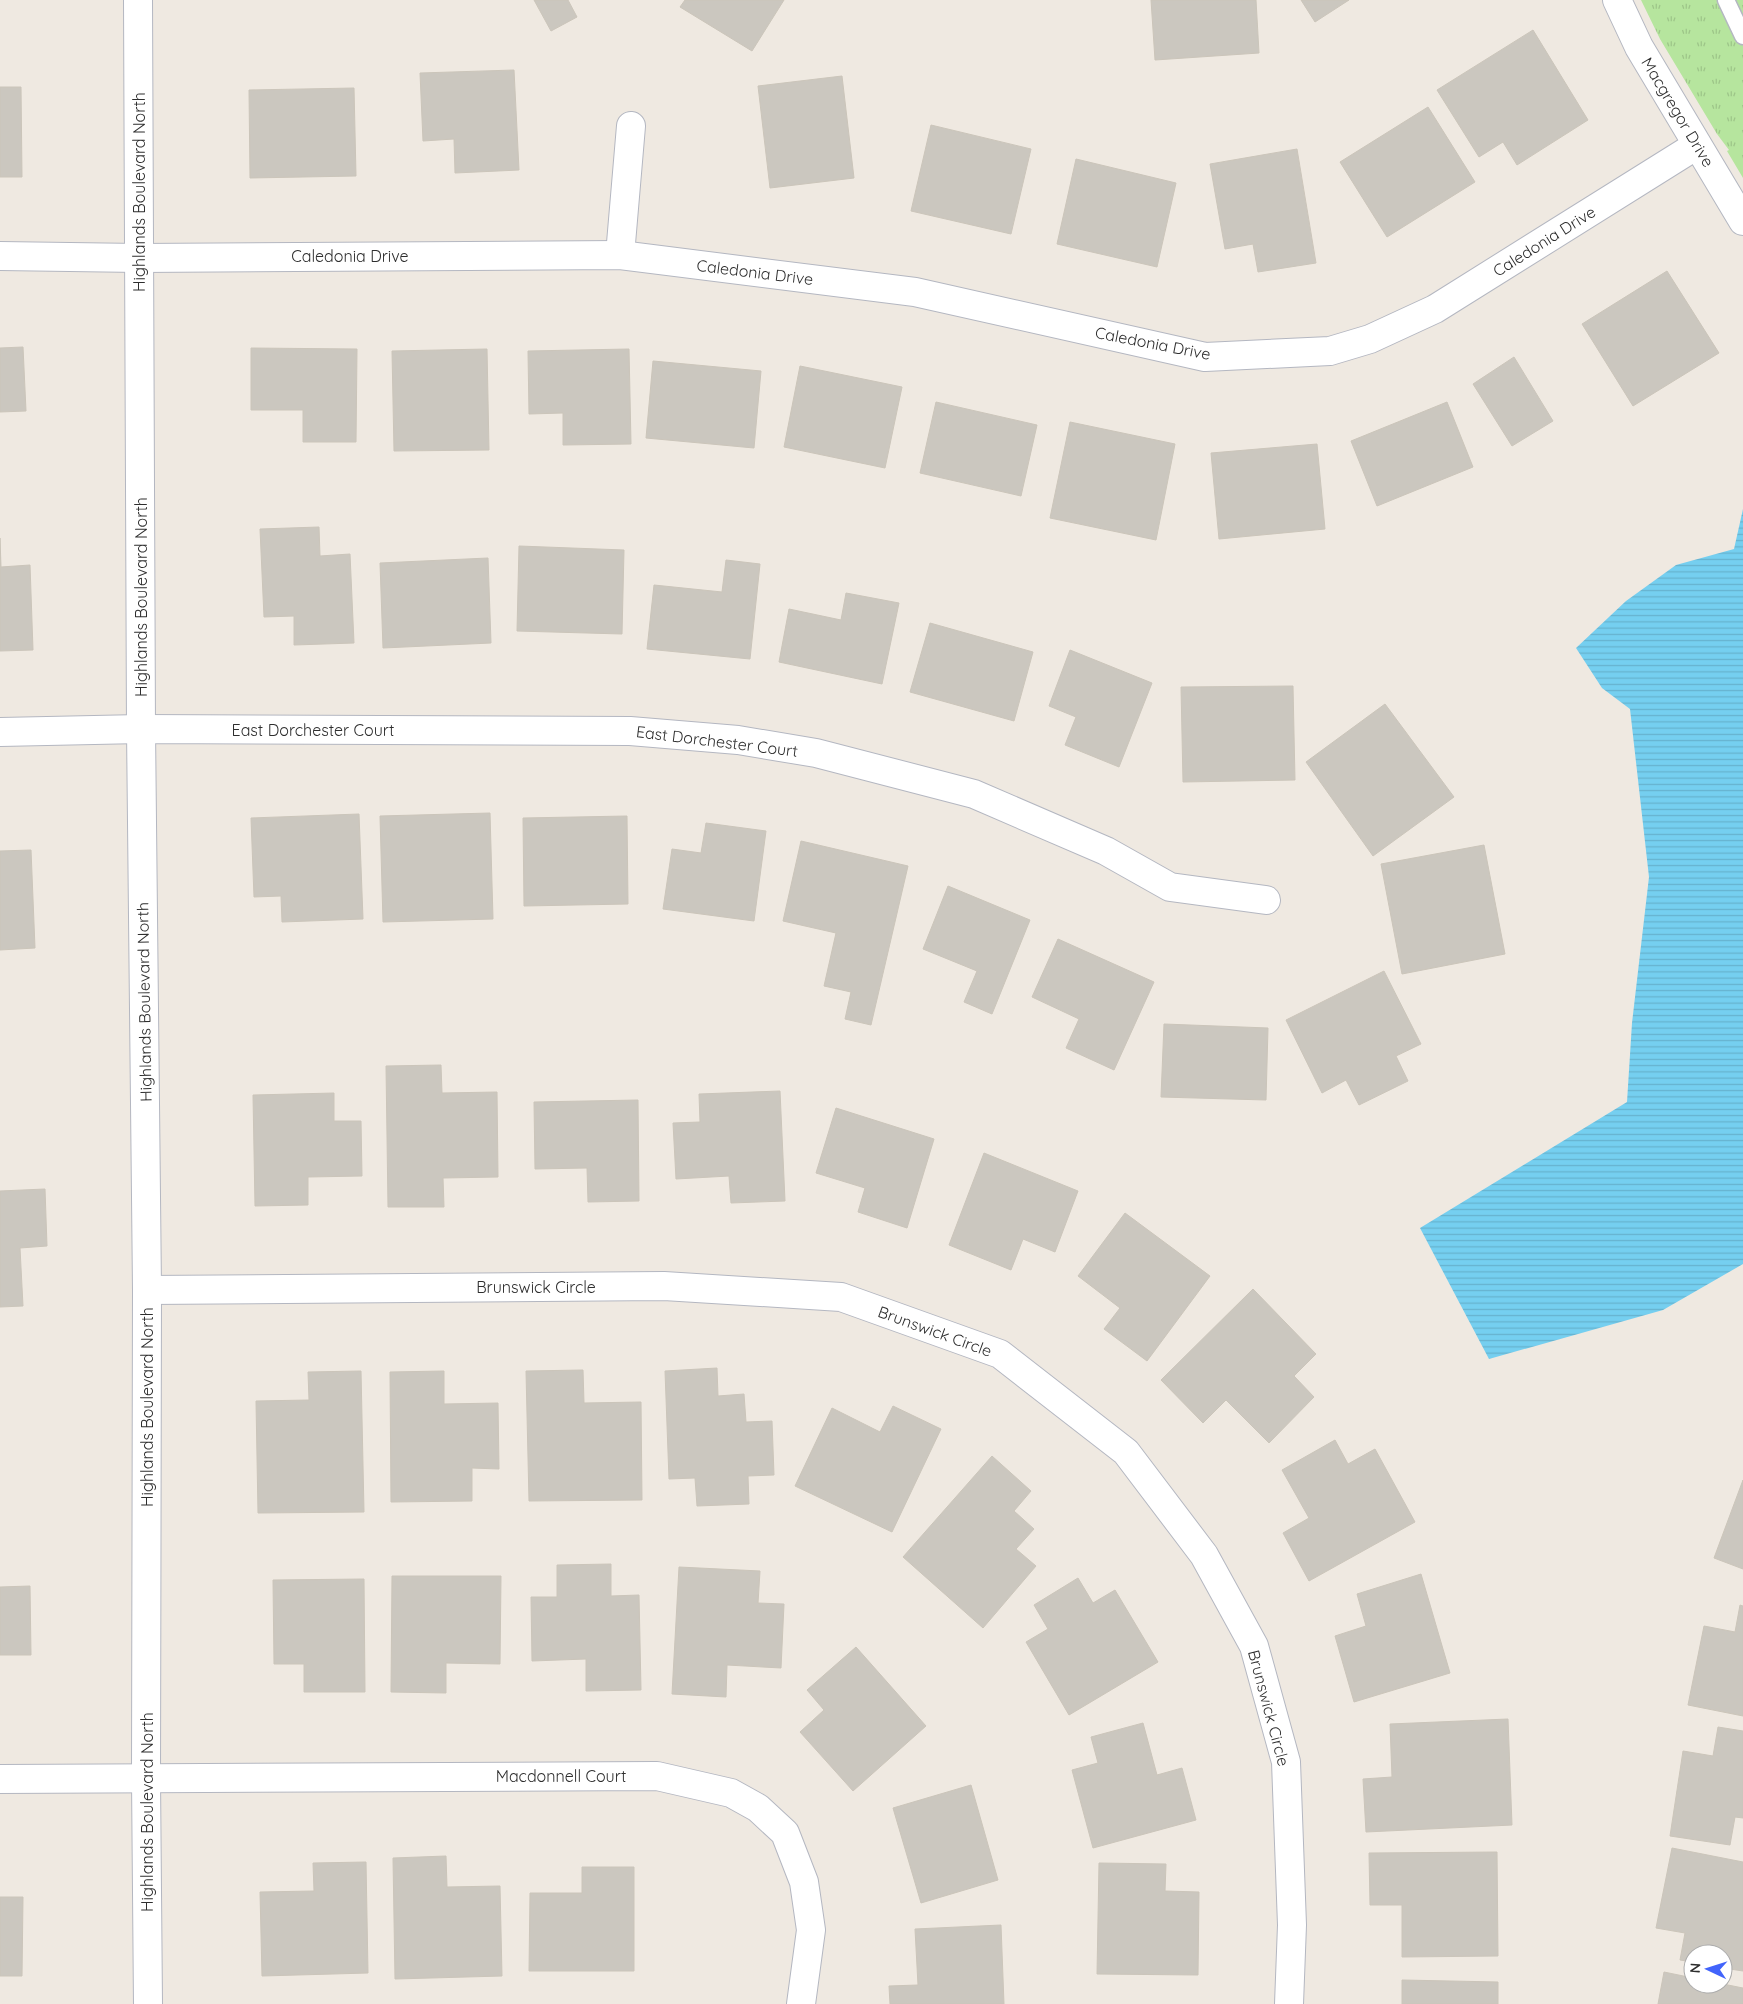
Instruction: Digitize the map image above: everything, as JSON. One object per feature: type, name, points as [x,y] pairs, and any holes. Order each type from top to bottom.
[{"type":"street","name":"Highlands Boulevard North","points":[[138,0],[141,729],[147,1290],[146,1779],[148,2004]]},
{"type":"street","name":"Macgregor Drive","points":[[1617,0],[1639,47],[1743,221]]},
{"type":"street","points":[[620,255],[631,126]]},
{"type":"street","name":"Caledonia Drive","points":[[0,256],[139,258],[620,255],[915,292],[1205,357],[1330,352],[1370,339],[1435,309],[1697,145]]},
{"type":"street","name":"East Dorchester Court","points":[[0,732],[141,729],[630,731],[738,740],[816,753],[974,794],[1106,851],[1170,887],[1266,900]]},
{"type":"street","name":"Brunswick Circle","points":[[147,1290],[664,1286],[841,1297],[1000,1354],[1126,1452],[1204,1555],[1254,1646],[1286,1762],[1292,1925],[1289,2004]]},
{"type":"street","name":"Macdonnell Court","points":[[0,1779],[657,1776],[731,1793],[758,1808],[785,1833],[804,1882],[811,1930],[800,2004]]},
{"type":"lane","points":[[1726,0],[1743,36]]},
{"type":"green space","points":[[1641,0],[1743,0],[1743,178],[1727,151],[1729,150],[1717,134],[1660,39]]},
{"type":"water","points":[[1743,509],[1743,1264],[1663,1310],[1489,1359],[1420,1228],[1627,1102],[1632,1023],[1649,877],[1630,709],[1602,688],[1576,648],[1626,601],[1676,565],[1734,549]]},
{"type":"building","points":[[534,0],[568,0],[577,17],[551,31]]},
{"type":"building","points":[[685,0],[784,0],[752,51],[680,7]]},
{"type":"building","points":[[1151,0],[1256,0],[1259,53],[1155,60]]},
{"type":"building","points":[[1301,0],[1349,0],[1315,22]]},
{"type":"building","points":[[1533,30],[1588,120],[1517,165],[1503,142],[1479,157],[1437,90]]},
{"type":"building","points":[[514,70],[519,170],[455,173],[454,139],[423,141],[420,73]]},
{"type":"building","points":[[842,76],[854,178],[770,188],[758,86]]},
{"type":"building","points":[[0,87],[21,87],[22,177],[0,177]]},
{"type":"building","points":[[354,88],[356,176],[250,178],[249,90]]},
{"type":"building","points":[[1428,107],[1475,182],[1387,237],[1340,162]]},
{"type":"building","points":[[931,125],[1031,149],[1011,234],[911,211]]},
{"type":"building","points":[[1297,149],[1316,263],[1258,272],[1253,244],[1225,249],[1210,164]]},
{"type":"building","points":[[1076,159],[1176,183],[1157,267],[1057,244]]},
{"type":"building","points":[[1667,271],[1719,353],[1633,406],[1582,324]]},
{"type":"building","points":[[23,347],[26,411],[0,412],[0,348]]},
{"type":"building","points":[[251,348],[357,349],[356,442],[303,442],[303,410],[251,410]]},
{"type":"building","points":[[487,349],[489,450],[394,451],[392,351]]},
{"type":"building","points":[[629,349],[631,444],[563,445],[563,413],[529,414],[528,351]]},
{"type":"building","points":[[1514,357],[1553,421],[1512,446],[1473,384]]},
{"type":"building","points":[[653,361],[761,371],[754,448],[646,438]]},
{"type":"building","points":[[800,366],[902,387],[885,468],[784,447]]},
{"type":"building","points":[[936,402],[1037,425],[1021,496],[920,473]]},
{"type":"building","points":[[1447,402],[1473,467],[1377,506],[1351,441]]},
{"type":"building","points":[[1070,422],[1175,444],[1156,540],[1050,518]]},
{"type":"building","points":[[1317,444],[1325,529],[1219,539],[1211,453]]},
{"type":"building","points":[[319,527],[320,556],[350,554],[354,643],[294,645],[294,616],[264,617],[260,529]]},
{"type":"building","points":[[0,538],[1,567],[30,565],[33,650],[0,651]]},
{"type":"building","points":[[519,546],[624,550],[622,634],[517,631]]},
{"type":"building","points":[[488,558],[491,643],[383,648],[380,563]]},
{"type":"building","points":[[726,560],[760,564],[750,659],[647,649],[654,585],[722,592]]},
{"type":"building","points":[[846,593],[899,603],[882,684],[779,662],[789,609],[841,620]]},
{"type":"building","points":[[930,623],[1033,652],[1014,721],[910,692]]},
{"type":"building","points":[[1070,650],[1152,683],[1119,767],[1065,745],[1076,717],[1049,706]]},
{"type":"building","points":[[1293,686],[1295,780],[1183,782],[1181,687]]},
{"type":"building","points":[[1385,704],[1454,797],[1373,856],[1306,762]]},
{"type":"building","points":[[490,813],[493,919],[383,922],[380,816]]},
{"type":"building","points":[[359,814],[363,919],[282,922],[281,896],[254,897],[251,818]]},
{"type":"building","points":[[627,816],[628,904],[524,906],[523,818]]},
{"type":"building","points":[[706,823],[766,831],[754,921],[663,909],[672,849],[701,853]]},
{"type":"building","points":[[801,841],[908,866],[871,1025],[845,1019],[851,992],[824,986],[836,933],[783,921]]},
{"type":"building","points":[[1484,845],[1505,954],[1402,974],[1381,864]]},
{"type":"building","points":[[31,850],[35,948],[0,950],[0,851]]},
{"type":"building","points":[[948,886],[1030,920],[992,1014],[964,1002],[977,971],[923,949]]},
{"type":"building","points":[[1058,939],[1154,982],[1114,1070],[1066,1048],[1079,1019],[1032,997]]},
{"type":"building","points":[[1384,971],[1421,1044],[1396,1056],[1408,1081],[1359,1105],[1346,1080],[1322,1093],[1286,1020]]},
{"type":"building","points":[[1164,1024],[1268,1028],[1266,1100],[1161,1097]]},
{"type":"building","points":[[441,1065],[442,1093],[497,1092],[498,1177],[443,1178],[444,1207],[388,1207],[386,1066]]},
{"type":"building","points":[[780,1091],[785,1201],[731,1203],[729,1176],[676,1179],[673,1123],[700,1122],[699,1094]]},
{"type":"building","points":[[334,1093],[334,1121],[361,1121],[362,1176],[308,1177],[308,1205],[255,1206],[253,1095]]},
{"type":"building","points":[[638,1100],[639,1201],[588,1202],[587,1168],[535,1169],[534,1102]]},
{"type":"building","points":[[836,1108],[934,1139],[907,1228],[858,1212],[865,1188],[816,1173]]},
{"type":"building","points":[[984,1153],[1078,1191],[1055,1252],[1023,1239],[1011,1270],[949,1245]]},
{"type":"building","points":[[45,1189],[47,1246],[20,1248],[23,1306],[0,1307],[0,1191]]},
{"type":"building","points":[[1125,1213],[1210,1276],[1147,1361],[1104,1329],[1120,1308],[1078,1276]]},
{"type":"building","points":[[1253,1289],[1316,1354],[1294,1376],[1314,1397],[1269,1443],[1226,1400],[1203,1423],[1161,1380]]},
{"type":"building","points":[[717,1368],[718,1396],[744,1394],[746,1422],[772,1421],[774,1475],[748,1476],[749,1504],[697,1506],[695,1478],[669,1479],[665,1371]]},
{"type":"building","points":[[583,1370],[584,1403],[641,1402],[642,1500],[529,1501],[526,1371]]},
{"type":"building","points":[[361,1371],[364,1512],[258,1513],[256,1401],[309,1400],[308,1372]]},
{"type":"building","points":[[444,1371],[444,1404],[498,1403],[499,1469],[472,1468],[472,1501],[391,1502],[390,1372]]},
{"type":"building","points":[[893,1406],[941,1429],[892,1532],[795,1486],[832,1408],[880,1432]]},
{"type":"building","points":[[1335,1440],[1348,1464],[1375,1449],[1415,1522],[1309,1581],[1283,1533],[1309,1518],[1282,1470]]},
{"type":"building","points":[[992,1456],[1031,1491],[1014,1511],[1034,1529],[1016,1549],[1036,1566],[983,1628],[903,1557]]},
{"type":"building","points":[[1743,1480],[1743,1569],[1714,1558]]},
{"type":"building","points":[[611,1564],[611,1596],[639,1595],[641,1690],[586,1691],[586,1659],[532,1661],[531,1597],[557,1597],[557,1565]]},
{"type":"building","points":[[679,1567],[760,1571],[758,1603],[784,1604],[781,1668],[727,1665],[726,1697],[672,1694]]},
{"type":"building","points":[[1421,1574],[1450,1673],[1354,1702],[1335,1636],[1366,1626],[1357,1594]]},
{"type":"building","points":[[392,1576],[501,1576],[500,1664],[446,1663],[446,1693],[391,1692]]},
{"type":"building","points":[[1078,1578],[1093,1603],[1115,1590],[1158,1662],[1069,1715],[1026,1642],[1048,1629],[1034,1605]]},
{"type":"building","points":[[364,1579],[365,1692],[304,1692],[304,1664],[274,1664],[273,1580]]},
{"type":"building","points":[[30,1586],[31,1655],[0,1655],[0,1587]]},
{"type":"building","points":[[1740,1605],[1743,1606],[1743,1716],[1688,1705],[1704,1626],[1735,1632]]},
{"type":"building","points":[[856,1647],[926,1726],[853,1791],[800,1732],[824,1710],[807,1690]]},
{"type":"building","points":[[1508,1719],[1512,1825],[1366,1832],[1363,1779],[1392,1777],[1390,1724]]},
{"type":"building","points":[[1143,1723],[1157,1775],[1182,1768],[1196,1820],[1093,1848],[1072,1770],[1098,1763],[1091,1737]]},
{"type":"building","points":[[1718,1727],[1743,1731],[1743,1818],[1735,1817],[1730,1845],[1670,1836],[1683,1751],[1713,1756]]},
{"type":"building","points":[[971,1785],[998,1880],[921,1903],[893,1808]]},
{"type":"building","points":[[1672,1848],[1743,1862],[1743,1971],[1733,1970],[1733,1944],[1683,1944],[1683,1960],[1680,1960],[1685,1933],[1656,1928]]},
{"type":"building","points":[[1497,1852],[1498,1956],[1402,1957],[1402,1905],[1370,1905],[1369,1853]]},
{"type":"building","points":[[446,1856],[447,1887],[500,1886],[502,1976],[395,1979],[393,1858]]},
{"type":"building","points":[[366,1862],[368,1973],[262,1976],[260,1892],[314,1891],[313,1863]]},
{"type":"building","points":[[1099,1863],[1166,1864],[1165,1891],[1199,1892],[1198,1975],[1097,1974]]},
{"type":"building","points":[[582,1867],[634,1867],[634,1971],[529,1971],[530,1893],[582,1893]]},
{"type":"building","points":[[0,1897],[23,1897],[22,1976],[0,1976]]},
{"type":"building","points":[[1001,1925],[1004,2004],[890,2004],[889,1986],[918,1985],[915,1929]]},
{"type":"building","points":[[1664,1972],[1683,1976],[1683,1994],[1733,1994],[1733,1986],[1743,1988],[1743,2004],[1658,2004]]},
{"type":"building","points":[[1402,1980],[1498,1982],[1498,2004],[1402,2004]]}]
